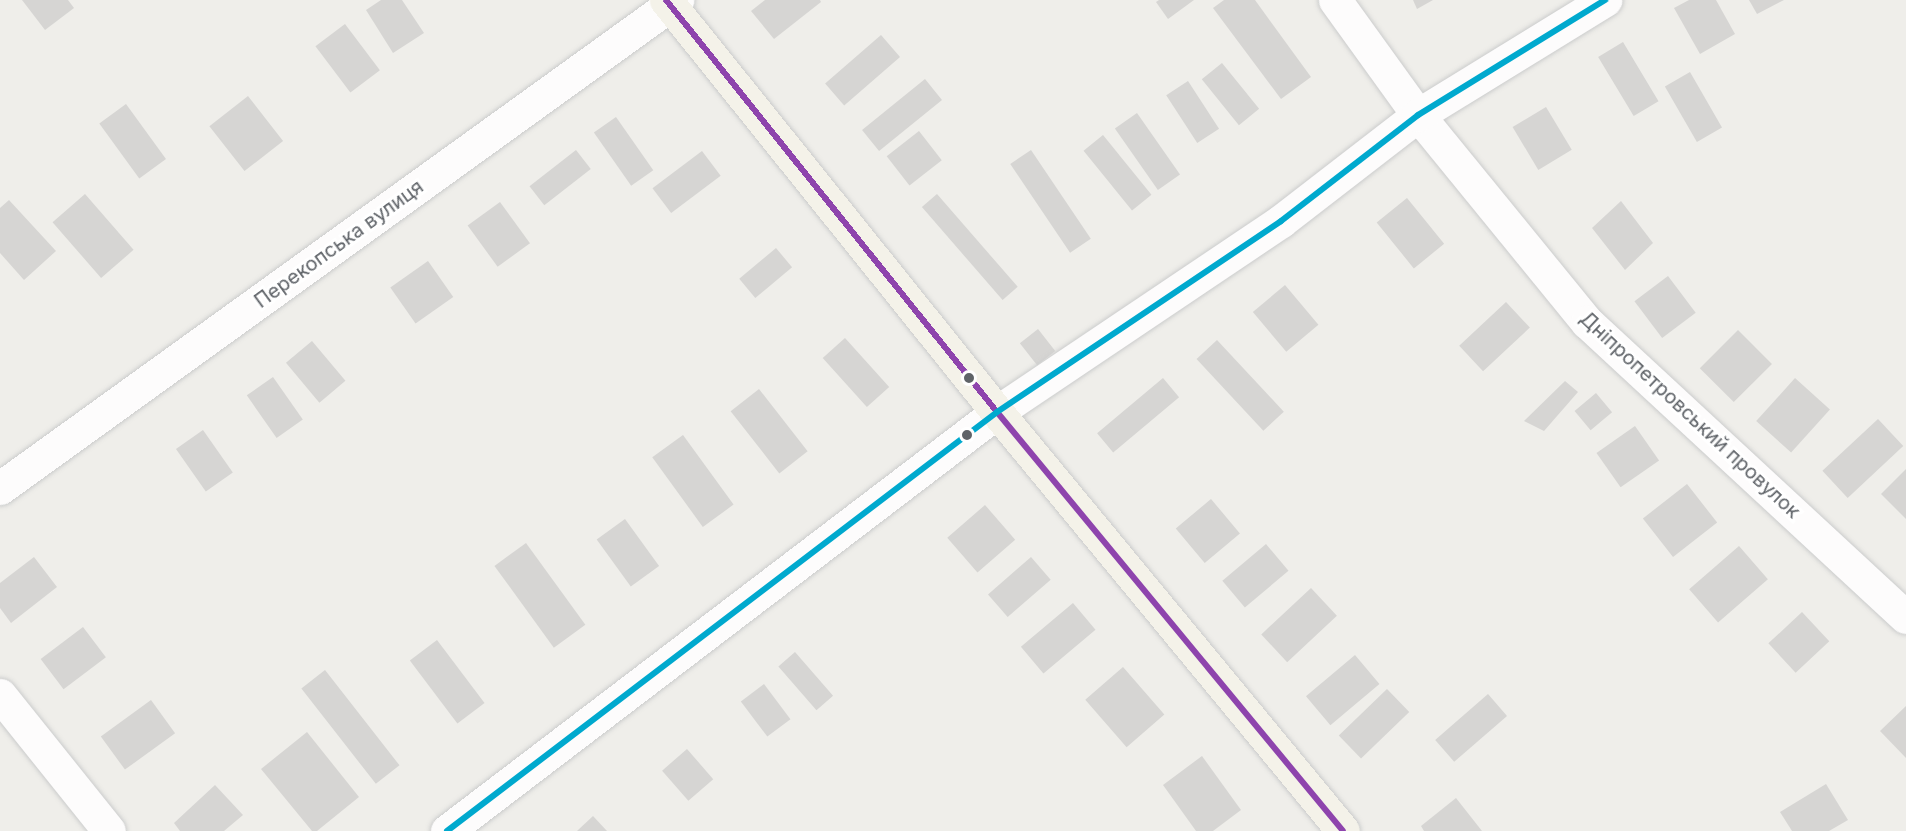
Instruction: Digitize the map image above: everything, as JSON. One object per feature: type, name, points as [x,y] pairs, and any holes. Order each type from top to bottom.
[{"type":"main road","points":[[671,2],[997,412],[1341,830]]},
{"type":"street","name":"Дніпропетровський провулок","points":[[1335,0],[1418,115],[1587,322],[1906,617]]},
{"type":"street","points":[[447,831],[997,412],[1281,221],[1418,115],[1479,74],[1605,0]]},
{"type":"street","name":"Перекопська вулиця","points":[[0,488],[671,2]]},
{"type":"street","points":[[0,695],[109,831]]},
{"type":"building","points":[[22,0],[68,0],[74,8],[45,30]]},
{"type":"building","points":[[381,0],[402,0],[424,33],[393,53],[366,10]]},
{"type":"building","points":[[765,0],[820,0],[821,2],[774,39],[751,11]]},
{"type":"building","points":[[1159,0],[1194,0],[1168,19],[1156,2]]},
{"type":"building","points":[[1224,0],[1255,0],[1311,77],[1281,99],[1213,8]]},
{"type":"building","points":[[1413,0],[1433,0],[1417,9]]},
{"type":"building","points":[[1689,0],[1716,0],[1735,34],[1700,54],[1674,8]]},
{"type":"building","points":[[1749,0],[1784,0],[1757,14]]},
{"type":"building","points":[[345,24],[380,70],[350,93],[315,46]]},
{"type":"building","points":[[881,35],[900,57],[844,105],[825,84]]},
{"type":"building","points":[[1623,42],[1659,101],[1634,116],[1598,57]]},
{"type":"building","points":[[1222,63],[1259,109],[1239,125],[1202,79]]},
{"type":"building","points":[[1690,72],[1722,127],[1697,142],[1665,86]]},
{"type":"building","points":[[925,79],[942,100],[879,151],[862,130]]},
{"type":"building","points":[[1188,81],[1219,129],[1197,143],[1166,95]]},
{"type":"building","points":[[248,96],[283,141],[244,171],[209,126]]},
{"type":"building","points":[[126,104],[166,159],[139,178],[99,123]]},
{"type":"building","points":[[1546,107],[1572,150],[1538,170],[1513,127]]},
{"type":"building","points":[[1137,113],[1180,174],[1158,190],[1115,128]]},
{"type":"building","points":[[616,117],[653,170],[631,186],[594,132]]},
{"type":"building","points":[[919,131],[942,160],[909,185],[887,156]]},
{"type":"building","points":[[1103,135],[1151,195],[1132,211],[1084,151]]},
{"type":"building","points":[[576,150],[591,169],[544,205],[530,186]]},
{"type":"building","points":[[1031,150],[1091,239],[1070,253],[1010,164]]},
{"type":"building","points":[[702,151],[721,176],[671,213],[652,188]]},
{"type":"building","points":[[85,194],[134,250],[101,278],[53,222]]},
{"type":"building","points":[[937,194],[1018,287],[1003,300],[922,207]]},
{"type":"building","points":[[1407,198],[1444,244],[1414,268],[1377,223]]},
{"type":"building","points":[[9,200],[56,251],[24,280],[0,253],[0,208]]},
{"type":"building","points":[[1621,201],[1653,243],[1625,270],[1592,228]]},
{"type":"building","points":[[500,202],[530,243],[498,267],[468,226]]},
{"type":"building","points":[[776,248],[792,267],[755,298],[739,279]]},
{"type":"building","points":[[428,261],[453,297],[416,323],[390,287]]},
{"type":"building","points":[[1668,276],[1696,313],[1662,338],[1634,301]]},
{"type":"building","points":[[1285,285],[1318,325],[1286,352],[1253,312]]},
{"type":"building","points":[[1506,302],[1530,328],[1483,371],[1459,346]]},
{"type":"building","points":[[1038,329],[1055,351],[1037,365],[1020,343]]},
{"type":"building","points":[[1738,330],[1772,364],[1734,402],[1700,368]]},
{"type":"building","points":[[845,338],[889,387],[867,407],[823,358]]},
{"type":"building","points":[[1217,340],[1284,412],[1263,431],[1197,359]]},
{"type":"building","points":[[312,341],[345,381],[319,403],[286,363]]},
{"type":"building","points":[[273,377],[303,420],[277,438],[247,395]]},
{"type":"building","points":[[1163,378],[1179,397],[1113,452],[1097,433]]},
{"type":"building","points":[[1795,378],[1830,409],[1791,453],[1756,421]]},
{"type":"building","points":[[1565,381],[1578,392],[1544,431],[1524,421]]},
{"type":"building","points":[[759,389],[808,451],[779,473],[731,411]]},
{"type":"building","points":[[1596,393],[1612,412],[1591,430],[1575,411]]},
{"type":"building","points":[[1878,419],[1903,446],[1848,498],[1822,471]]},
{"type":"building","points":[[1635,426],[1659,460],[1621,487],[1596,453]]},
{"type":"building","points":[[203,430],[233,473],[206,492],[176,449]]},
{"type":"building","points":[[683,435],[734,505],[703,527],[652,457]]},
{"type":"building","points":[[1906,469],[1906,519],[1881,494]]},
{"type":"building","points":[[1687,484],[1717,523],[1673,557],[1643,518]]},
{"type":"building","points":[[1211,499],[1240,533],[1205,563],[1176,529]]},
{"type":"building","points":[[985,505],[1015,540],[977,573],[947,538]]},
{"type":"building","points":[[625,519],[659,566],[631,586],[597,540]]},
{"type":"building","points":[[526,543],[585,625],[554,648],[494,566]]},
{"type":"building","points":[[1266,544],[1288,571],[1245,607],[1222,581]]},
{"type":"building","points":[[1739,546],[1768,579],[1718,623],[1689,589]]},
{"type":"building","points":[[34,557],[57,587],[11,623],[0,608],[0,583]]},
{"type":"building","points":[[1031,557],[1051,580],[1008,617],[988,594]]},
{"type":"building","points":[[1311,588],[1337,616],[1287,662],[1261,634]]},
{"type":"building","points":[[1073,603],[1095,630],[1043,674],[1021,647]]},
{"type":"building","points":[[1802,612],[1829,641],[1796,673],[1768,643]]},
{"type":"building","points":[[83,627],[106,657],[64,689],[41,659]]},
{"type":"building","points":[[437,640],[485,703],[457,724],[410,660]]},
{"type":"building","points":[[795,652],[833,696],[816,710],[778,666]]},
{"type":"building","points":[[1355,655],[1379,684],[1330,725],[1306,696]]},
{"type":"building","points":[[1123,667],[1164,715],[1127,747],[1085,700]]},
{"type":"building","points":[[325,670],[399,765],[376,784],[301,688]]},
{"type":"building","points":[[764,684],[790,719],[767,737],[741,701]]},
{"type":"building","points":[[1387,689],[1409,712],[1361,759],[1339,736]]},
{"type":"building","points":[[1488,694],[1507,716],[1454,762],[1435,740]]},
{"type":"building","points":[[151,700],[175,733],[125,770],[101,736]]},
{"type":"building","points":[[1906,706],[1906,758],[1880,731]]},
{"type":"building","points":[[307,732],[359,797],[317,831],[312,831],[261,769]]},
{"type":"building","points":[[687,749],[713,779],[688,801],[662,771]]},
{"type":"building","points":[[1202,756],[1241,810],[1213,831],[1196,831],[1163,785]]},
{"type":"building","points":[[1826,784],[1848,820],[1829,831],[1792,831],[1780,812]]},
{"type":"building","points":[[215,785],[243,815],[224,831],[180,831],[174,823]]},
{"type":"building","points":[[1456,798],[1482,831],[1424,831],[1421,826]]},
{"type":"building","points":[[593,816],[607,831],[577,831]]},
{"type":"transit line","points":[[666,0],[997,412],[1343,831]]},
{"type":"transit line","points":[[447,831],[997,412],[1281,221],[1418,115],[1605,0]]}]
